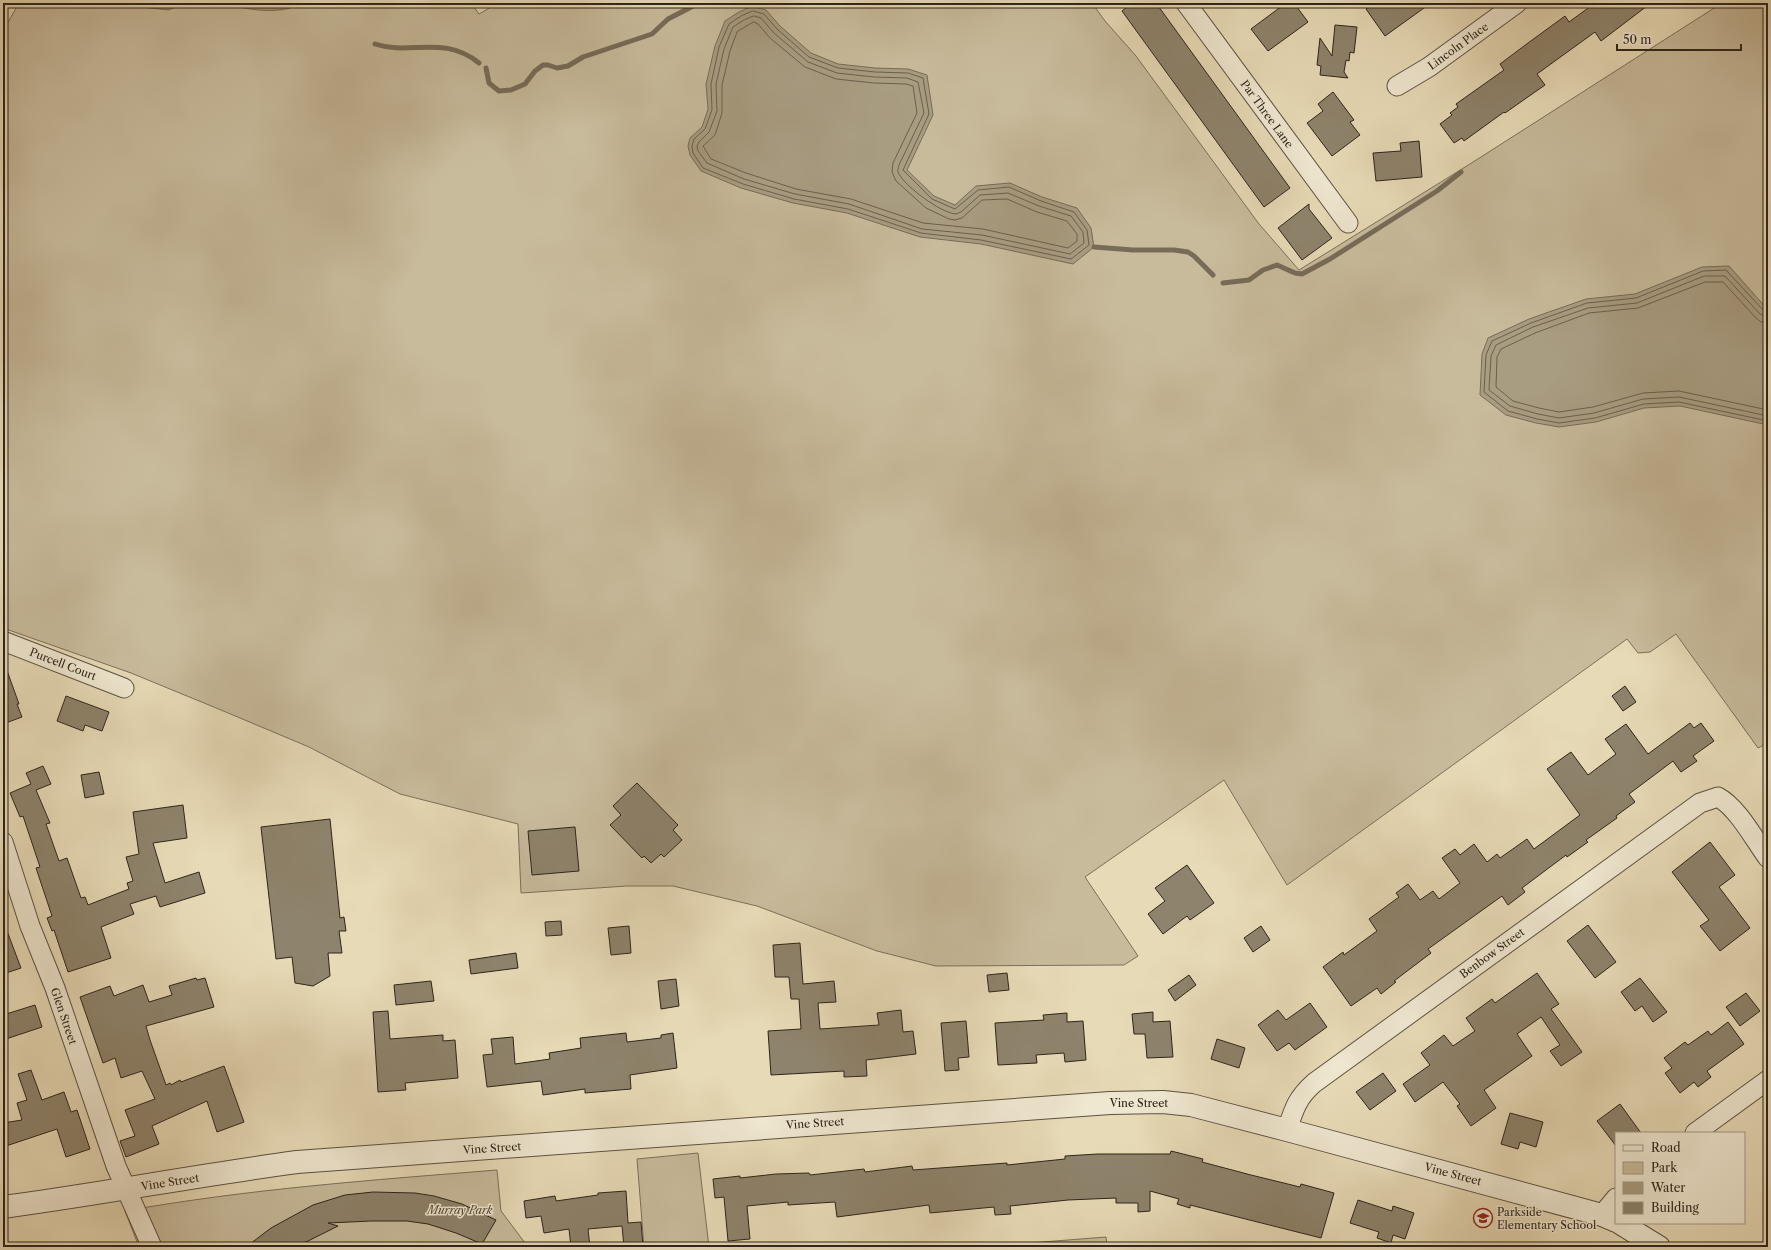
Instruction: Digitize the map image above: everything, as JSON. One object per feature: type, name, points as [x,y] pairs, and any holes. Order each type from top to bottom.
[{"type":"street","name":"Par Three Lane","points":[[1186,3],[1348,223]]},
{"type":"street","name":"Lincoln Place","points":[[1397,86],[1429,67],[1517,3]]},
{"type":"street","name":"Purcell Court","points":[[3,641],[124,688]]},
{"type":"street","name":"Benbow Street","points":[[1287,1130],[1300,1096],[1318,1080],[1705,800],[1718,797],[1726,802],[1734,810],[1768,858]]},
{"type":"street","name":"Glen Street","points":[[3,842],[30,926],[55,988],[116,1166],[152,1247]]},
{"type":"street","points":[[1696,1132],[1768,1080]]},
{"type":"street","name":"Vine Street","points":[[3,1207],[297,1162],[1110,1103],[1163,1102],[1191,1105],[1287,1130],[1613,1220]]},
{"type":"street","points":[[1613,1220],[1615,1205]]},
{"type":"street","name":"Vine Street","points":[[1620,1224],[1659,1247]]},
{"type":"green space","points":[[19,3],[471,3],[479,14],[498,3],[1092,3],[1105,21],[1136,56],[1259,224],[1299,270],[1470,164],[1722,3],[1763,3],[1768,9],[1768,743],[1758,748],[1676,634],[1650,652],[1638,653],[1627,639],[1287,885],[1224,780],[1085,877],[1138,956],[1124,965],[936,966],[877,951],[757,906],[673,886],[627,886],[521,893],[518,824],[400,794],[309,747],[221,710],[131,673],[3,628],[3,31]]},
{"type":"green space","points":[[698,1153],[709,1247],[644,1247],[637,1159]]},
{"type":"green space","name":"Murray Park","points":[[497,1170],[501,1211],[528,1247],[139,1247],[125,1211],[171,1203],[264,1191]]},
{"type":"green space","points":[[1106,1237],[1107,1246],[1122,1247],[979,1247]]},
{"type":"water","points":[[127,3],[183,3],[169,10],[131,6]]},
{"type":"water","points":[[228,3],[292,3],[290,8],[283,10],[259,10]]},
{"type":"water","points":[[752,6],[766,10],[780,26],[811,53],[838,64],[875,68],[908,69],[927,75],[933,115],[907,170],[934,196],[955,205],[976,186],[1010,183],[1042,197],[1077,208],[1091,228],[1094,247],[1073,264],[981,244],[920,237],[847,213],[793,203],[741,188],[701,171],[690,155],[688,146],[690,138],[702,127],[708,109],[706,84],[715,46],[725,21]]},
{"type":"water","points":[[1729,266],[1768,310],[1768,425],[1680,406],[1644,408],[1596,422],[1559,427],[1506,415],[1480,395],[1482,354],[1488,338],[1529,319],[1586,299],[1635,294],[1702,267]]},
{"type":"building","points":[[1132,3],[1156,3],[1290,188],[1264,207],[1122,11]]},
{"type":"building","points":[[1286,3],[1294,3],[1308,22],[1268,51],[1251,29]]},
{"type":"building","points":[[1375,3],[1431,3],[1385,36],[1366,9]]},
{"type":"building","points":[[1595,3],[1651,3],[1601,41],[1595,32],[1537,74],[1545,85],[1464,141],[1462,138],[1454,143],[1440,124],[1452,115],[1450,113],[1458,107],[1456,104],[1504,70],[1500,64],[1565,16],[1569,22]]},
{"type":"building","points":[[1335,25],[1357,27],[1354,53],[1350,52],[1349,61],[1346,60],[1344,72],[1348,78],[1320,75],[1321,66],[1317,65],[1320,38],[1332,56]]},
{"type":"building","points":[[1333,92],[1354,120],[1350,122],[1360,135],[1332,156],[1307,123],[1323,111],[1318,104]]},
{"type":"building","points":[[1419,141],[1422,177],[1376,181],[1373,153],[1401,151],[1400,143]]},
{"type":"building","points":[[1309,204],[1309,209],[1332,238],[1302,260],[1278,228]]},
{"type":"building","points":[[3,665],[5,665],[22,717],[3,724]]},
{"type":"building","points":[[1625,686],[1636,702],[1623,711],[1612,696]]},
{"type":"building","points":[[66,696],[109,712],[102,731],[85,725],[83,731],[57,721]]},
{"type":"building","points":[[1690,723],[1694,728],[1701,723],[1714,741],[1693,756],[1697,761],[1681,772],[1673,761],[1629,794],[1635,802],[1616,816],[1617,818],[1586,840],[1588,842],[1567,857],[1566,855],[1522,888],[1525,892],[1508,905],[1502,896],[1428,949],[1431,953],[1394,981],[1396,982],[1381,994],[1377,988],[1351,1006],[1323,967],[1343,952],[1344,955],[1377,931],[1369,919],[1399,897],[1396,893],[1408,884],[1420,900],[1433,891],[1439,899],[1460,883],[1442,858],[1455,849],[1460,855],[1474,844],[1487,862],[1497,854],[1500,858],[1527,839],[1534,849],[1580,815],[1547,769],[1571,752],[1588,775],[1616,754],[1605,739],[1626,724],[1648,754]]},
{"type":"building","points":[[43,766],[51,784],[36,790],[50,823],[46,824],[59,861],[67,858],[81,898],[85,897],[88,905],[129,889],[127,883],[133,881],[126,857],[139,854],[133,812],[183,805],[187,838],[153,843],[165,883],[199,872],[205,893],[160,907],[156,896],[130,904],[134,914],[101,927],[111,958],[68,972],[54,930],[52,931],[47,918],[52,916],[36,868],[40,867],[23,816],[20,817],[10,793],[31,784],[26,773]]},
{"type":"building","points":[[99,772],[104,794],[85,798],[81,775]]},
{"type":"building","points":[[637,783],[678,825],[673,830],[682,840],[664,857],[661,854],[651,863],[644,856],[642,858],[610,825],[621,815],[613,806]]},
{"type":"building","points":[[330,819],[340,918],[344,917],[346,931],[339,931],[342,953],[328,953],[330,976],[313,986],[295,983],[292,957],[276,959],[261,827]]},
{"type":"building","points":[[575,827],[579,871],[532,875],[528,831]]},
{"type":"building","points":[[1710,842],[1735,875],[1719,887],[1750,928],[1720,951],[1700,926],[1709,920],[1672,872]]},
{"type":"building","points":[[1187,865],[1214,903],[1190,920],[1187,916],[1163,934],[1148,914],[1165,901],[1155,888]]},
{"type":"building","points":[[561,921],[562,935],[546,936],[545,922]]},
{"type":"building","points":[[3,923],[21,968],[3,974]]},
{"type":"building","points":[[1588,925],[1616,962],[1595,978],[1567,941]]},
{"type":"building","points":[[629,926],[631,953],[611,955],[608,928]]},
{"type":"building","points":[[1261,926],[1270,940],[1253,952],[1244,938]]},
{"type":"building","points":[[800,943],[803,984],[834,981],[836,1002],[818,1003],[820,1029],[879,1025],[877,1013],[901,1010],[903,1032],[913,1031],[916,1054],[866,1060],[867,1076],[844,1077],[844,1071],[771,1075],[768,1031],[801,1029],[799,999],[791,999],[789,977],[775,977],[773,945]]},
{"type":"building","points":[[516,953],[518,968],[471,974],[469,960]]},
{"type":"building","points":[[1007,973],[1009,990],[989,992],[987,975]]},
{"type":"building","points":[[1537,973],[1559,1004],[1551,1009],[1582,1052],[1561,1066],[1550,1051],[1560,1045],[1541,1017],[1517,1034],[1532,1056],[1484,1090],[1496,1108],[1471,1126],[1457,1106],[1460,1104],[1443,1082],[1415,1102],[1403,1084],[1430,1065],[1421,1053],[1444,1035],[1453,1046],[1475,1031],[1466,1018],[1492,999],[1495,1003]]},
{"type":"building","points":[[1189,975],[1196,985],[1175,1001],[1168,990]]},
{"type":"building","points":[[196,978],[197,980],[205,978],[214,1007],[146,1026],[150,1040],[166,1085],[170,1083],[171,1085],[180,1080],[181,1082],[224,1066],[244,1122],[217,1132],[207,1101],[152,1126],[159,1144],[126,1157],[120,1141],[135,1136],[125,1110],[155,1099],[142,1071],[121,1078],[115,1058],[103,1063],[80,997],[110,986],[114,996],[143,985],[149,1002],[172,995],[169,986]]},
{"type":"building","points":[[1640,978],[1667,1012],[1653,1022],[1642,1006],[1635,1011],[1621,992]]},
{"type":"building","points":[[676,979],[679,1006],[661,1009],[658,981]]},
{"type":"building","points":[[431,981],[434,1001],[396,1005],[394,985]]},
{"type":"building","points":[[1746,993],[1760,1011],[1740,1026],[1726,1007]]},
{"type":"building","points":[[1310,1003],[1327,1027],[1295,1050],[1289,1043],[1277,1051],[1258,1025],[1278,1010],[1286,1020]]},
{"type":"building","points":[[35,1005],[42,1027],[3,1040],[3,1015]]},
{"type":"building","points":[[388,1011],[390,1039],[443,1035],[443,1041],[455,1040],[458,1078],[405,1083],[406,1090],[378,1092],[373,1012]]},
{"type":"building","points":[[1153,1012],[1153,1022],[1170,1021],[1173,1057],[1147,1058],[1145,1034],[1134,1034],[1132,1014]]},
{"type":"building","points":[[1067,1013],[1067,1022],[1083,1021],[1086,1060],[1065,1062],[1064,1053],[1036,1055],[1037,1063],[998,1065],[995,1023],[1044,1020],[1043,1015]]},
{"type":"building","points":[[966,1021],[969,1057],[958,1058],[959,1070],[945,1071],[941,1023]]},
{"type":"building","points":[[1728,1022],[1744,1044],[1707,1071],[1711,1077],[1698,1087],[1694,1082],[1680,1093],[1665,1073],[1672,1068],[1664,1058],[1685,1042],[1688,1045],[1708,1031],[1711,1035]]},
{"type":"building","points":[[626,1033],[627,1042],[661,1038],[661,1035],[673,1033],[677,1068],[630,1075],[631,1089],[585,1093],[585,1089],[543,1095],[541,1081],[487,1087],[483,1055],[493,1054],[491,1039],[513,1037],[515,1064],[550,1059],[549,1053],[581,1048],[580,1038]]},
{"type":"building","points":[[1217,1039],[1245,1048],[1239,1068],[1211,1059]]},
{"type":"building","points":[[31,1070],[42,1100],[64,1092],[71,1112],[77,1110],[90,1149],[66,1157],[57,1129],[3,1147],[3,1123],[22,1120],[17,1103],[27,1100],[18,1074]]},
{"type":"building","points":[[1383,1073],[1396,1091],[1370,1110],[1356,1092]]},
{"type":"building","points":[[1620,1104],[1640,1132],[1615,1132],[1615,1145],[1597,1121]]},
{"type":"building","points":[[1510,1113],[1543,1122],[1536,1147],[1520,1142],[1518,1149],[1501,1144]]},
{"type":"building","points":[[1171,1151],[1203,1159],[1202,1162],[1251,1175],[1300,1187],[1301,1184],[1334,1193],[1321,1238],[1190,1205],[1190,1208],[1177,1204],[1179,1199],[1150,1191],[1150,1211],[1138,1212],[1138,1203],[1116,1203],[1116,1198],[1068,1200],[1010,1206],[1011,1214],[995,1215],[994,1207],[930,1213],[929,1205],[837,1217],[835,1202],[788,1205],[788,1202],[747,1206],[750,1239],[728,1241],[724,1197],[715,1198],[713,1179],[776,1174],[809,1173],[810,1175],[864,1169],[865,1172],[912,1166],[913,1170],[1007,1163],[1007,1165],[1065,1159],[1065,1156],[1098,1154],[1170,1154]]},
{"type":"building","points":[[626,1191],[628,1223],[641,1222],[643,1247],[624,1247],[622,1226],[588,1229],[590,1247],[571,1247],[569,1229],[544,1233],[541,1216],[526,1218],[524,1201],[555,1196],[556,1201],[598,1195],[598,1193]]},
{"type":"building","points":[[373,1192],[415,1193],[434,1196],[462,1204],[496,1220],[482,1244],[456,1233],[428,1224],[407,1221],[371,1221],[328,1223],[338,1226],[296,1247],[246,1247],[271,1228],[313,1205],[345,1195]]},
{"type":"building","points":[[1358,1200],[1392,1211],[1393,1206],[1414,1213],[1405,1239],[1393,1235],[1391,1243],[1377,1238],[1379,1232],[1350,1223]]},
{"type":"waterway","points":[[486,68],[489,83],[499,91],[511,90],[525,84],[535,71],[543,65],[557,68],[568,66],[583,57],[652,34],[668,19],[699,3]]},
{"type":"waterway","points":[[375,44],[401,48],[440,47],[453,49],[466,54],[479,63]]},
{"type":"waterway","points":[[1223,283],[1249,280],[1263,270],[1277,265],[1295,273],[1302,274],[1330,259],[1437,191],[1461,172]]},
{"type":"waterway","points":[[1094,247],[1133,250],[1174,250],[1188,252],[1213,275]]},
{"type":"place","name":"Parkside Elementary School","points":[[1483,1218]]}]
